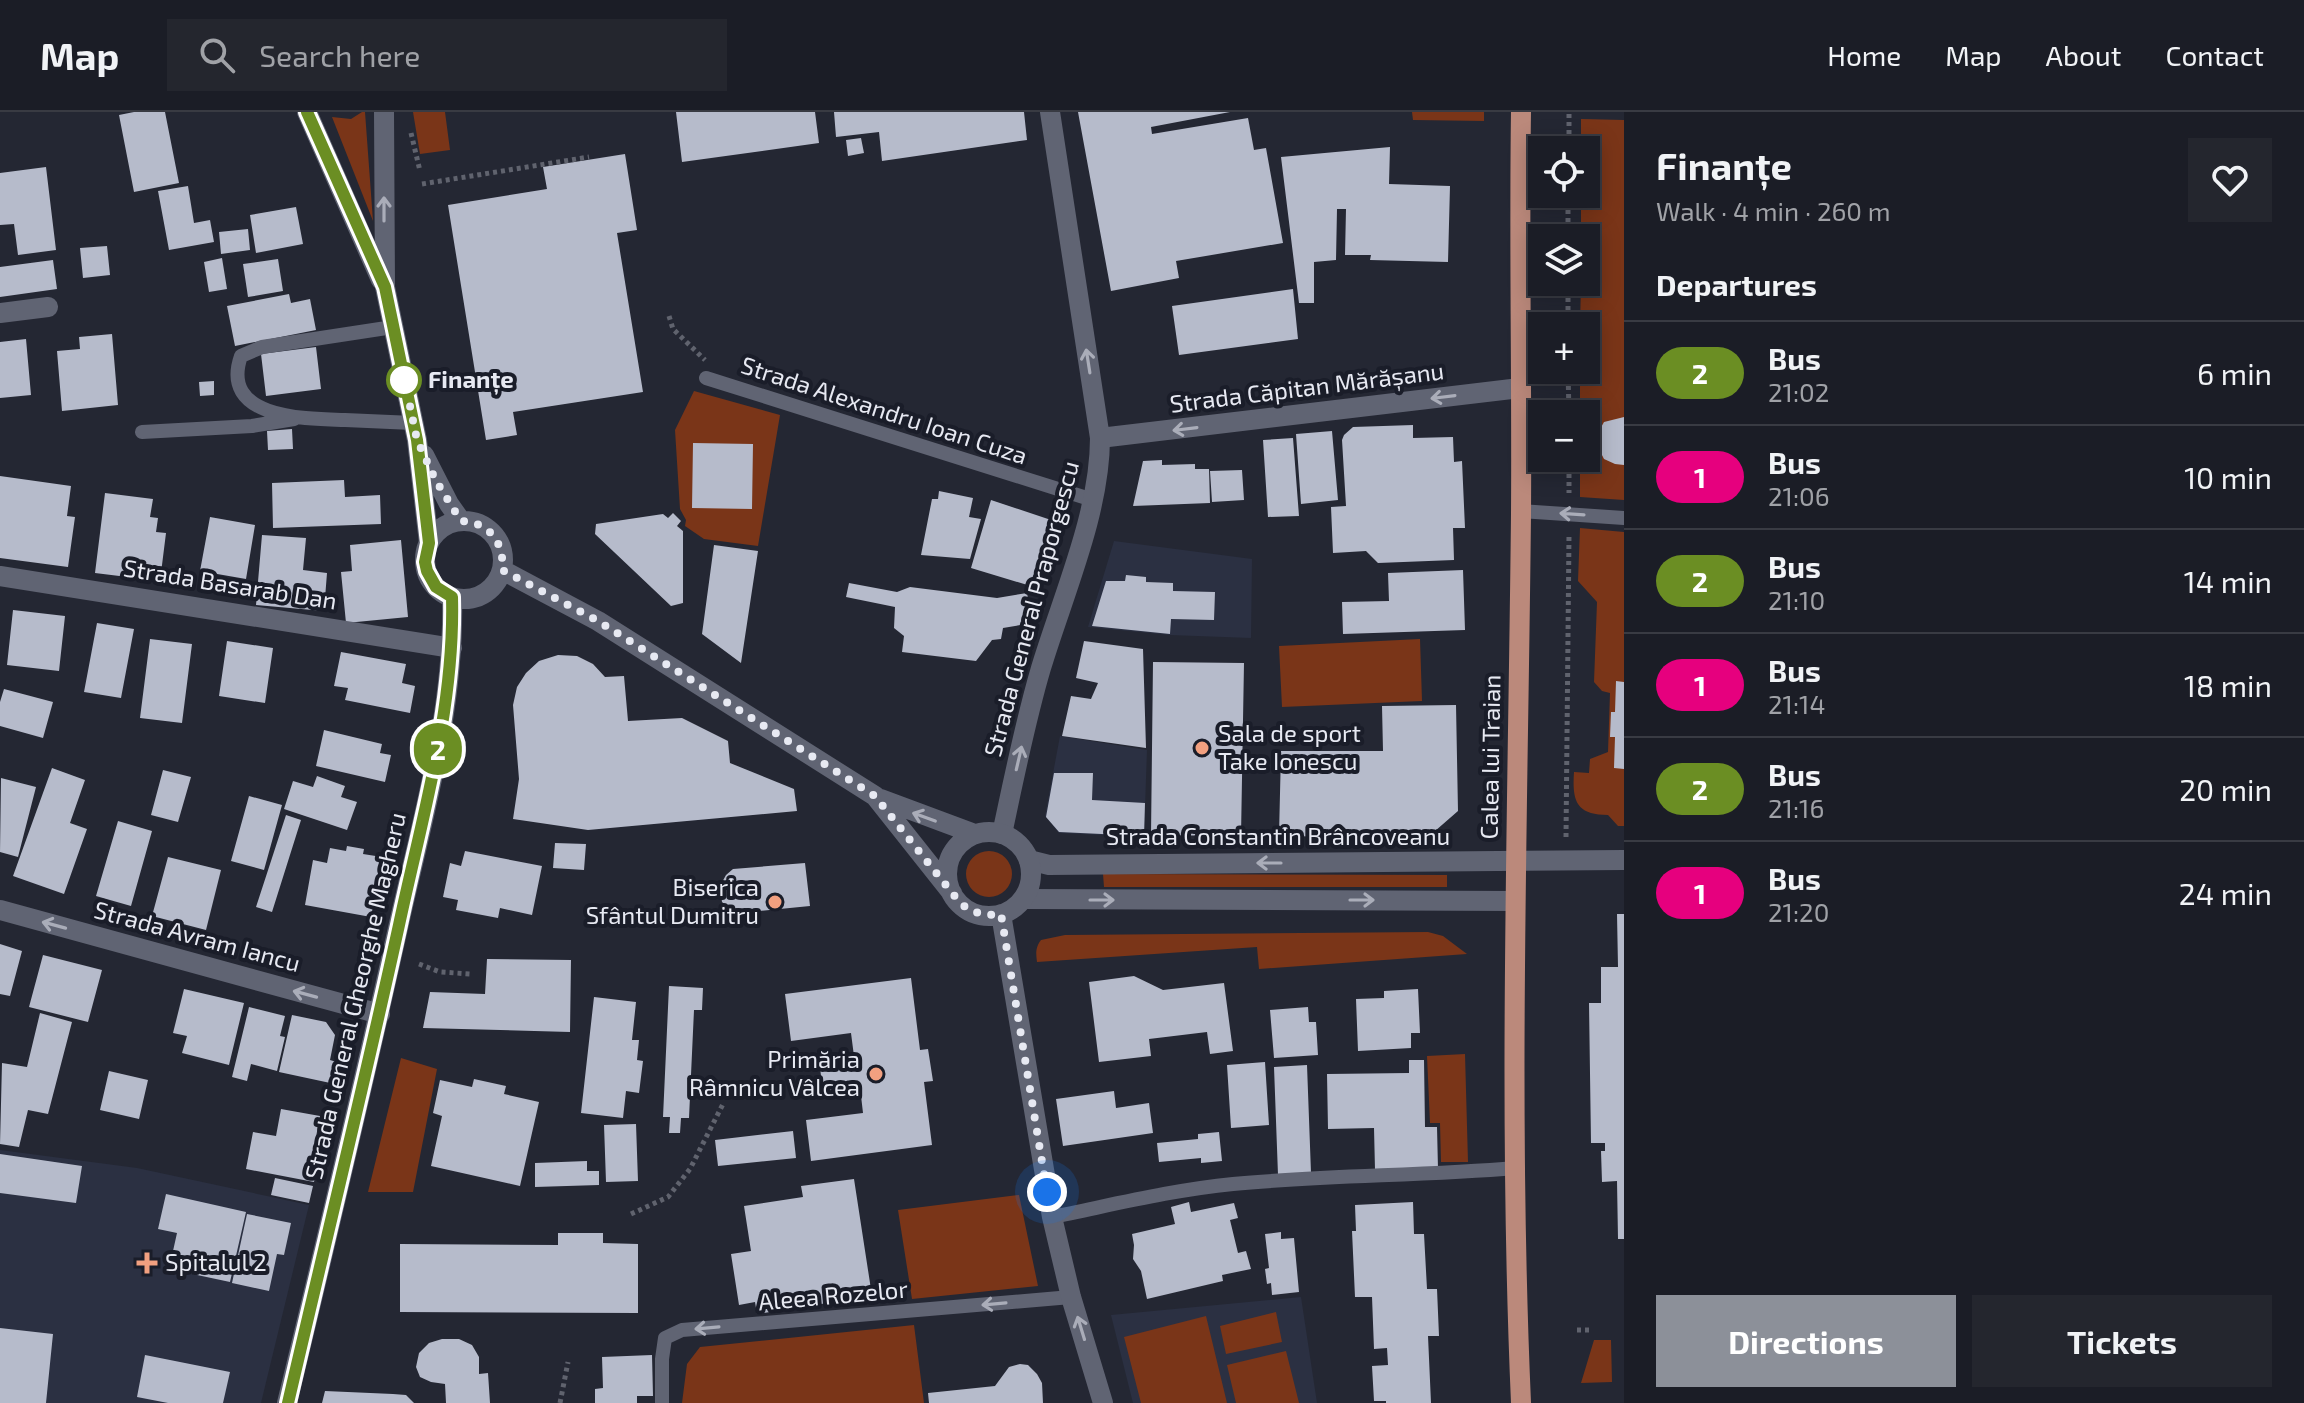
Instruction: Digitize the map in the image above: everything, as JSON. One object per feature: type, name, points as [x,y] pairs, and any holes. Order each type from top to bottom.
[{"type":"main road","name":"Calea lui Traian","points":[[1521,112],[1521,511],[1515,861],[1515,1168],[1521,1403]]},
{"type":"street","points":[[307,112],[385,287]]},
{"type":"street","points":[[384,112],[385,287],[415,432],[429,543],[425,562],[430,580],[436,587],[452,597],[468,599],[483,594],[495,584],[502,570],[502,550],[492,533],[477,523],[461,521],[446,525],[429,543]]},
{"type":"street","name":"Strada General Praporgescu","points":[[1002,834],[1041,670],[1093,500],[1100,457],[1100,438],[1050,112]]},
{"type":"street","points":[[0,313],[48,307]]},
{"type":"street","name":"Strada Căpitan Mărășanu","points":[[1100,438],[1520,388]]},
{"type":"street","points":[[415,432],[443,492],[461,521]]},
{"type":"street","points":[[502,570],[598,621],[875,796],[923,817],[975,834],[1002,834],[1023,849],[1029,860],[1030,884],[1024,899],[1001,914],[987,916],[973,913],[961,904],[875,796]]},
{"type":"street","name":"Strada Basarab Dan","points":[[0,576],[452,648]]},
{"type":"street","name":"Strada General Gheorghe Magheru","points":[[287,1403],[380,1014],[443,724],[452,648],[452,597]]},
{"type":"street","points":[[952,893],[948,865],[953,851],[975,834]]},
{"type":"street","name":"Strada Constantin Brâncoveanu","points":[[1029,860],[1049,865],[1624,860]]},
{"type":"street","points":[[1024,899],[1515,901]]},
{"type":"street","name":"Strada Avram Iancu","points":[[0,910],[380,1014]]},
{"type":"street","points":[[1001,914],[1052,1217],[1071,1297],[1103,1403]]},
{"type":"lane","points":[[393,327],[262,347],[241,356],[236,370],[239,385],[247,398],[258,407],[298,418],[415,432]]},
{"type":"lane","name":"Strada Alexandru Ioan Cuza","points":[[706,378],[1093,500]]},
{"type":"lane","points":[[142,432],[252,426],[298,418]]},
{"type":"lane","points":[[1521,511],[1624,518]]},
{"type":"lane","points":[[1052,1217],[1163,1194],[1232,1184],[1515,1168]]},
{"type":"lane","name":"Aleea Rozelor","points":[[662,1403],[665,1338],[682,1330],[1071,1297]]},
{"type":"path","points":[[1569,112],[1569,136]]},
{"type":"path","points":[[410,124],[420,171]]},
{"type":"path","points":[[422,184],[589,157]]},
{"type":"path","points":[[669,316],[673,329],[706,361]]},
{"type":"path","points":[[1566,859],[1569,472]]},
{"type":"path","points":[[419,964],[440,972],[471,974]]},
{"type":"path","points":[[631,1214],[668,1197],[690,1169],[724,1102]]},
{"type":"path","points":[[1577,1330],[1593,1330]]},
{"type":"path","points":[[560,1403],[568,1362]]},
{"type":"shaded area","points":[[365,112],[373,221],[332,117],[351,119]]},
{"type":"shaded area","points":[[413,112],[445,112],[450,150],[420,154]]},
{"type":"shaded area","points":[[1412,112],[1484,112],[1484,121],[1413,120]]},
{"type":"shaded area","points":[[1581,119],[1624,120],[1624,500],[1580,497],[1580,472],[1600,472],[1600,400],[1580,400],[1580,384],[1600,384],[1600,312],[1580,312],[1581,296],[1600,296],[1600,224],[1581,224],[1581,208],[1600,208],[1600,136],[1581,136]]},
{"type":"shaded area","points":[[694,391],[780,415],[758,546],[704,539],[685,526],[686,520],[680,509],[675,430]]},
{"type":"shaded area","points":[[1580,528],[1624,532],[1624,826],[1618,826],[1608,815],[1583,809],[1575,798],[1574,772],[1589,773],[1590,759],[1608,752],[1610,693],[1602,691],[1594,682],[1597,602],[1578,581]]},
{"type":"shaded area","points":[[1114,541],[1252,559],[1251,638],[1170,635],[1088,627]]},
{"type":"shaded area","points":[[1420,639],[1422,701],[1282,707],[1279,646]]},
{"type":"shaded area","points":[[1060,736],[1147,750],[1144,837],[1059,833],[1045,816]]},
{"type":"shaded area","points":[[989,851],[1005,858],[1012,874],[1005,890],[989,897],[973,890],[966,874],[973,858]]},
{"type":"shaded area","points":[[1103,874],[1447,875],[1447,887],[1104,887]]},
{"type":"shaded area","points":[[1428,932],[1443,936],[1467,954],[1259,969],[1257,947],[1037,962],[1036,956],[1041,940],[1065,935]]},
{"type":"shaded area","points":[[1465,1054],[1468,1162],[1441,1162],[1440,1123],[1430,1123],[1427,1056]]},
{"type":"shaded area","points":[[401,1058],[437,1069],[413,1192],[368,1192]]},
{"type":"shaded area","name":"Spitalul 2","points":[[0,1150],[137,1168],[309,1205],[261,1403],[0,1403]]},
{"type":"shaded area","points":[[1019,1195],[1038,1286],[912,1299],[898,1210]]},
{"type":"shaded area","points":[[1301,1297],[1317,1403],[1133,1403],[1111,1315]]},
{"type":"shaded area","points":[[1276,1312],[1282,1342],[1226,1354],[1220,1326]]},
{"type":"shaded area","points":[[1206,1316],[1227,1403],[1141,1403],[1124,1337]]},
{"type":"shaded area","points":[[914,1325],[924,1403],[682,1403],[687,1364],[700,1347]]},
{"type":"shaded area","points":[[1594,1340],[1611,1340],[1612,1382],[1581,1383]]},
{"type":"shaded area","points":[[1286,1351],[1299,1403],[1236,1403],[1227,1365]]},
{"type":"building","points":[[165,112],[179,183],[134,192],[119,115]]},
{"type":"building","points":[[676,112],[815,112],[819,143],[682,162]]},
{"type":"building","points":[[834,112],[1024,112],[1027,140],[882,161],[879,132],[836,137]]},
{"type":"building","points":[[1078,112],[1230,112],[1151,127],[1152,134],[1248,118],[1254,150],[1266,148],[1283,243],[1176,261],[1179,278],[1111,291]]},
{"type":"building","points":[[861,138],[864,153],[848,156],[846,140]]},
{"type":"building","points":[[1390,147],[1389,184],[1450,186],[1448,262],[1370,260],[1371,255],[1345,255],[1346,209],[1337,209],[1336,260],[1314,262],[1314,303],[1299,303],[1281,157]]},
{"type":"building","points":[[625,154],[637,230],[617,233],[643,392],[513,412],[517,435],[486,440],[448,205],[547,189],[543,167]]},
{"type":"building","points":[[46,167],[56,250],[18,255],[14,224],[0,225],[0,173]]},
{"type":"building","points":[[188,186],[194,223],[210,220],[214,242],[169,250],[158,191]]},
{"type":"building","points":[[296,207],[303,244],[256,253],[250,215]]},
{"type":"building","points":[[248,229],[250,250],[221,254],[219,232]]},
{"type":"building","points":[[107,246],[110,275],[83,278],[80,248]]},
{"type":"building","points":[[222,258],[227,289],[209,292],[204,262]]},
{"type":"building","points":[[278,259],[283,291],[248,297],[243,264]]},
{"type":"building","points":[[53,260],[57,289],[0,297],[0,267]]},
{"type":"building","points":[[1293,289],[1298,339],[1179,355],[1172,306]]},
{"type":"building","points":[[289,294],[291,303],[310,299],[316,330],[235,346],[227,306]]},
{"type":"building","points":[[112,334],[118,405],[62,411],[57,351],[80,349],[79,337]]},
{"type":"building","points":[[26,339],[31,395],[0,398],[0,342]]},
{"type":"building","points":[[316,347],[321,389],[266,396],[261,354]]},
{"type":"building","points":[[214,381],[214,395],[200,396],[199,382]]},
{"type":"building","points":[[1624,417],[1624,465],[1604,459],[1600,451],[1600,429],[1604,422]]},
{"type":"building","points":[[1413,425],[1413,438],[1453,437],[1454,462],[1462,461],[1465,528],[1453,528],[1454,560],[1378,563],[1366,551],[1333,553],[1331,507],[1346,506],[1344,435],[1353,427]]},
{"type":"building","points":[[292,429],[293,449],[268,450],[267,431]]},
{"type":"building","points":[[1332,431],[1338,500],[1301,504],[1296,434]]},
{"type":"building","points":[[1293,438],[1299,516],[1268,517],[1263,440]]},
{"type":"building","points":[[693,443],[753,444],[752,509],[692,508]]},
{"type":"building","points":[[1162,460],[1162,465],[1195,464],[1195,469],[1209,469],[1210,503],[1133,506],[1143,461]]},
{"type":"building","points":[[1242,470],[1244,500],[1212,502],[1210,471]]},
{"type":"building","points":[[0,476],[71,486],[67,516],[75,517],[68,567],[0,558]]},
{"type":"building","points":[[344,480],[345,497],[380,495],[381,524],[273,528],[272,483]]},
{"type":"building","points":[[939,491],[973,498],[969,517],[981,519],[970,559],[921,555],[932,499],[938,499]]},
{"type":"building","points":[[105,493],[153,499],[150,517],[158,518],[156,532],[166,533],[160,581],[95,573]]},
{"type":"building","points":[[991,500],[1057,522],[1054,532],[1061,541],[1050,546],[1055,554],[1044,559],[1049,570],[1038,572],[1034,587],[971,568]]},
{"type":"building","points":[[673,513],[681,521],[677,526],[683,531],[683,603],[671,606],[595,534],[596,524],[663,514],[668,518]]},
{"type":"building","points":[[210,517],[255,525],[246,579],[200,571]]},
{"type":"building","points":[[262,535],[306,538],[303,570],[327,573],[324,611],[256,605]]},
{"type":"building","points":[[401,540],[408,617],[346,623],[341,572],[352,571],[350,545]]},
{"type":"building","points":[[714,545],[758,551],[741,663],[702,634]]},
{"type":"building","points":[[1463,570],[1465,630],[1343,634],[1342,602],[1389,601],[1388,573]]},
{"type":"building","points":[[1126,575],[1146,577],[1146,582],[1173,583],[1173,591],[1215,592],[1214,620],[1171,619],[1170,634],[1092,626],[1106,581],[1125,581]]},
{"type":"building","points":[[849,583],[897,592],[910,587],[997,598],[1027,593],[1032,623],[1003,628],[1001,639],[992,640],[976,661],[902,652],[904,636],[894,628],[895,607],[846,597]]},
{"type":"building","points":[[13,610],[65,616],[59,671],[7,665]]},
{"type":"building","points":[[97,623],[134,629],[121,698],[84,692]]},
{"type":"building","points":[[150,639],[192,644],[182,723],[140,718]]},
{"type":"building","points":[[227,641],[273,648],[265,703],[219,696]]},
{"type":"building","points":[[1084,641],[1143,649],[1146,748],[1062,736],[1071,696],[1091,699],[1098,683],[1076,678]]},
{"type":"building","points":[[341,652],[406,664],[402,683],[415,686],[410,713],[345,700],[348,688],[334,686]]},
{"type":"building","points":[[558,655],[577,656],[593,664],[605,677],[624,676],[628,721],[682,718],[728,741],[730,763],[794,789],[797,811],[588,830],[513,819],[519,779],[513,705],[517,687],[539,661]]},
{"type":"building","points":[[1153,662],[1244,663],[1241,836],[1151,835]]},
{"type":"building","points":[[1616,681],[1624,682],[1624,769],[1614,768],[1615,737],[1610,737]]},
{"type":"building","points":[[4,689],[53,702],[43,738],[0,726],[0,702]]},
{"type":"building","points":[[1456,705],[1458,811],[1427,838],[1279,836],[1281,751],[1383,751],[1382,706]]},
{"type":"building","points":[[324,730],[382,744],[380,753],[391,755],[385,782],[316,766]]},
{"type":"building","points":[[52,768],[85,780],[70,823],[87,829],[64,894],[13,876]]},
{"type":"building","points":[[163,770],[191,777],[178,822],[151,815]]},
{"type":"building","points":[[1054,773],[1093,773],[1092,800],[1145,803],[1144,836],[1059,832],[1046,817]]},
{"type":"building","points":[[317,776],[345,786],[341,797],[357,802],[347,830],[284,809],[293,781],[313,787]]},
{"type":"building","points":[[1,778],[36,787],[18,857],[0,852]]},
{"type":"building","points":[[249,796],[282,805],[264,870],[231,861]]},
{"type":"building","points":[[286,815],[301,820],[272,912],[256,907]]},
{"type":"building","points":[[118,821],[152,831],[131,906],[96,896]]},
{"type":"building","points":[[555,843],[586,844],[584,870],[553,868]]},
{"type":"building","points":[[347,846],[364,849],[363,854],[382,857],[371,917],[305,905],[313,860],[327,863],[330,848],[346,851]]},
{"type":"building","points":[[465,851],[542,866],[532,915],[500,908],[498,918],[456,910],[458,900],[443,897],[450,863],[461,866]]},
{"type":"building","points":[[168,857],[221,870],[206,930],[152,916]]},
{"type":"building","points":[[805,863],[810,906],[740,913],[732,911],[722,902],[720,886],[733,869]]},
{"type":"building","points":[[1617,914],[1624,914],[1624,1239],[1618,1239],[1617,1181],[1602,1182],[1601,1151],[1605,1151],[1605,1143],[1591,1143],[1589,1003],[1601,1003],[1601,967],[1618,967]]},
{"type":"building","points":[[0,944],[22,951],[10,996],[0,994]]},
{"type":"building","points":[[43,955],[102,970],[88,1022],[29,1007]]},
{"type":"building","points":[[487,959],[571,960],[570,1032],[423,1028],[430,992],[485,994]]},
{"type":"building","points":[[1134,976],[1163,990],[1224,983],[1233,1051],[1210,1054],[1207,1032],[1149,1039],[1151,1056],[1099,1062],[1089,982]]},
{"type":"building","name":"Primăria Râmnicu Vâlcea","points":[[911,978],[920,1050],[928,1049],[933,1081],[924,1082],[932,1145],[811,1161],[806,1120],[863,1113],[860,1087],[823,1091],[820,1068],[855,1064],[851,1033],[791,1041],[785,994]]},
{"type":"building","points":[[669,986],[703,988],[702,1010],[694,1010],[689,1118],[681,1118],[680,1133],[669,1133],[670,1117],[663,1117]]},
{"type":"building","points":[[184,989],[244,1003],[229,1065],[182,1053],[187,1036],[173,1033]]},
{"type":"building","points":[[1418,989],[1420,1033],[1411,1033],[1411,1048],[1358,1051],[1356,999],[1384,998],[1384,991]]},
{"type":"building","points":[[594,997],[636,1002],[632,1040],[639,1040],[637,1060],[643,1061],[639,1093],[626,1091],[623,1118],[581,1113]]},
{"type":"building","points":[[249,1007],[285,1016],[280,1036],[285,1037],[277,1071],[251,1064],[247,1081],[232,1077]]},
{"type":"building","points":[[1308,1007],[1309,1022],[1316,1022],[1318,1055],[1274,1058],[1270,1010]]},
{"type":"building","points":[[40,1013],[72,1022],[48,1114],[28,1110],[19,1147],[0,1144],[2,1063],[27,1067]]},
{"type":"building","points":[[292,1015],[326,1022],[335,1035],[330,1060],[340,1063],[335,1084],[279,1072]]},
{"type":"building","points":[[1409,1060],[1424,1060],[1425,1127],[1437,1127],[1438,1169],[1375,1170],[1374,1128],[1328,1129],[1327,1074],[1409,1073]]},
{"type":"building","points":[[1265,1062],[1269,1125],[1231,1128],[1227,1065]]},
{"type":"building","points":[[1307,1065],[1311,1173],[1278,1175],[1274,1067]]},
{"type":"building","points":[[109,1071],[148,1080],[139,1119],[100,1110]]},
{"type":"building","points":[[474,1079],[506,1086],[504,1094],[539,1102],[520,1186],[431,1166],[442,1116],[433,1113],[440,1080],[472,1087]]},
{"type":"building","points":[[1114,1091],[1116,1108],[1149,1103],[1153,1133],[1063,1146],[1056,1099]]},
{"type":"building","points":[[281,1109],[320,1116],[312,1158],[318,1159],[314,1182],[246,1169],[253,1132],[276,1136]]},
{"type":"building","points":[[636,1124],[638,1181],[606,1182],[604,1125]]},
{"type":"building","points":[[793,1131],[796,1158],[718,1166],[715,1140]]},
{"type":"building","points":[[1219,1132],[1222,1161],[1201,1163],[1201,1158],[1159,1162],[1157,1143],[1198,1139],[1198,1134]]},
{"type":"building","points":[[0,1154],[82,1166],[76,1203],[0,1193]]},
{"type":"building","points":[[587,1161],[587,1171],[599,1171],[599,1185],[535,1187],[535,1163]]},
{"type":"building","points":[[275,1178],[313,1186],[309,1203],[271,1195]]},
{"type":"building","points":[[854,1179],[872,1296],[757,1314],[755,1302],[739,1305],[731,1254],[751,1251],[744,1206],[803,1197],[801,1186]]},
{"type":"building","points":[[166,1194],[246,1212],[230,1282],[169,1269],[177,1233],[158,1229]]},
{"type":"building","points":[[1189,1202],[1191,1212],[1234,1203],[1238,1218],[1230,1220],[1238,1253],[1246,1251],[1251,1269],[1222,1275],[1223,1281],[1147,1299],[1141,1271],[1133,1259],[1132,1234],[1175,1224],[1171,1207]]},
{"type":"building","points":[[1413,1202],[1414,1234],[1424,1234],[1427,1289],[1437,1289],[1439,1336],[1428,1336],[1431,1403],[1386,1403],[1374,1401],[1372,1366],[1388,1365],[1387,1348],[1374,1349],[1372,1297],[1355,1297],[1352,1231],[1356,1231],[1355,1205]]},
{"type":"building","points":[[247,1214],[291,1223],[284,1255],[277,1254],[269,1291],[232,1283]]},
{"type":"building","points":[[1281,1232],[1281,1239],[1294,1238],[1299,1292],[1272,1295],[1265,1269],[1269,1268],[1265,1234]]},
{"type":"building","points":[[558,1233],[603,1233],[603,1243],[638,1244],[638,1313],[400,1312],[400,1244],[558,1245]]},
{"type":"building","points":[[0,1328],[53,1334],[46,1403],[0,1403]]},
{"type":"building","points":[[459,1339],[472,1345],[479,1357],[479,1374],[488,1373],[490,1403],[446,1403],[445,1384],[420,1377],[416,1367],[419,1353],[429,1343]]},
{"type":"building","points":[[145,1355],[230,1372],[223,1403],[168,1403],[137,1397]]},
{"type":"building","points":[[652,1355],[653,1396],[637,1396],[637,1403],[595,1403],[595,1389],[603,1388],[602,1357]]},
{"type":"building","points":[[1028,1365],[1037,1374],[1042,1383],[1043,1403],[929,1403],[928,1393],[995,1386],[1009,1367]]},
{"type":"building","points":[[325,1391],[406,1395],[414,1403],[322,1403]]},
{"type":"bus line","name":"2","points":[[288,1403],[380,1014],[443,724],[453,632],[452,597],[430,580],[425,562],[429,543],[417,440],[385,287],[307,112]]},
{"type":"place","name":"Finanțe","points":[[404,380]]},
{"type":"place","name":"Sala de sport Take Ionescu","points":[[1202,748]]},
{"type":"place","name":"Biserica Sfântul Dumitru","points":[[775,902]]},
{"type":"place","name":"Primăria Râmnicu Vâlcea","points":[[876,1074]]},
{"type":"place","name":"Spitalul 2","points":[[147,1263]]},
{"type":"route","points":[[404,380],[403,372],[417,440],[436,481],[461,521],[477,523],[498,541],[502,550],[502,570],[598,621],[875,796],[961,904],[973,913],[987,916],[1001,914],[1047,1192]]}]
